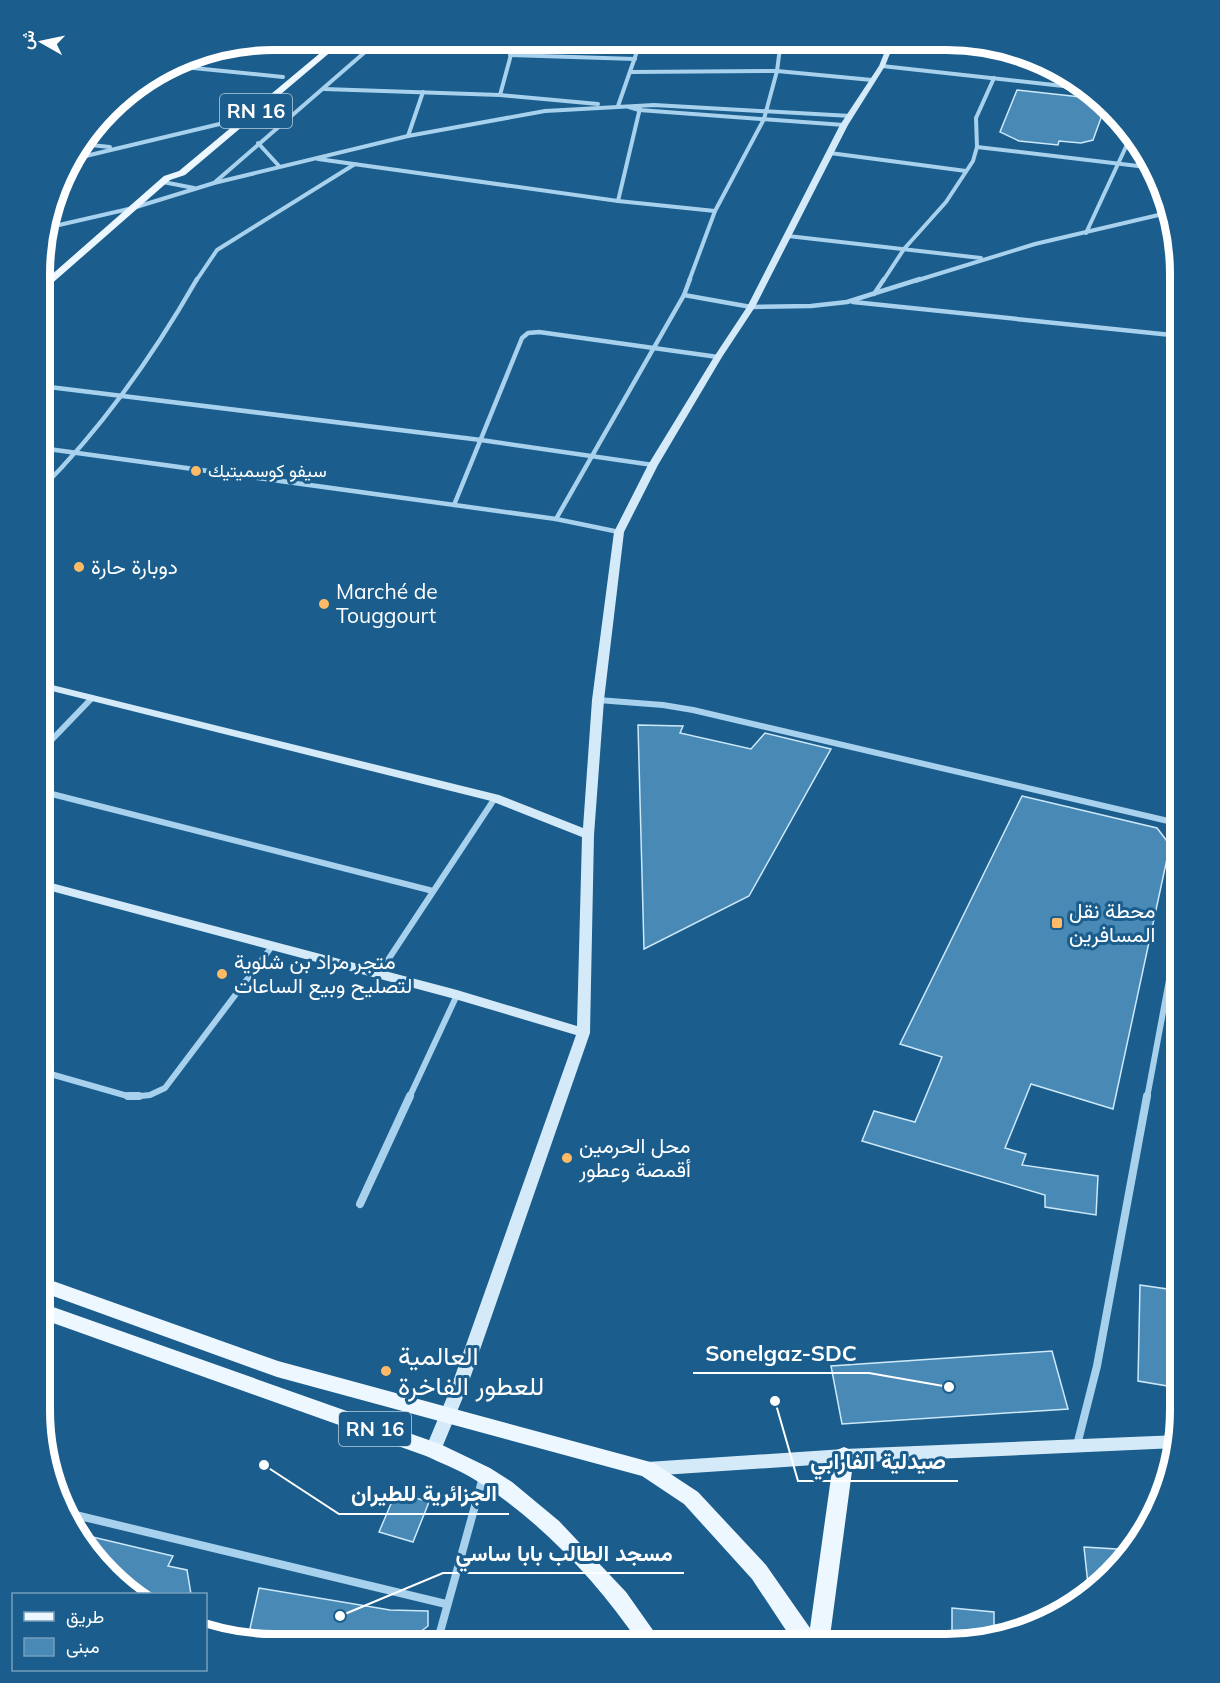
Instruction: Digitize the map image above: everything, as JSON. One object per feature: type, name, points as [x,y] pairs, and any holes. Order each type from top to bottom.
[{"type":"main road","name":"RN 16","points":[[165,180],[170,171],[314,50]]},
{"type":"main road","name":"RN 16","points":[[50,282],[165,180],[182,173],[329,50]]},
{"type":"main road","name":"RN 16","points":[[50,1287],[277,1369],[647,1469],[698,1505],[759,1572],[801,1634]]},
{"type":"main road","name":"RN 16","points":[[50,1314],[433,1450],[484,1474],[524,1504],[560,1536],[634,1616],[645,1634]]},
{"type":"main road","points":[[819,1634],[843,1456]]},
{"type":"street","points":[[214,183],[368,50]]},
{"type":"street","points":[[500,94],[512,50]]},
{"type":"street","points":[[618,106],[637,50]]},
{"type":"street","points":[[556,519],[684,295],[715,211],[764,119],[777,71],[780,50]]},
{"type":"street","points":[[433,1450],[448,1416],[583,1034],[588,835],[598,700],[619,532],[653,465],[718,357],[751,308],[844,125],[882,66],[889,50]]},
{"type":"street","points":[[510,55],[634,59]]},
{"type":"street","points":[[882,66],[1069,86]]},
{"type":"street","points":[[187,67],[283,77]]},
{"type":"street","points":[[630,72],[777,71],[872,80]]},
{"type":"street","points":[[874,295],[904,249],[946,202],[973,161],[976,147],[976,118],[994,78]]},
{"type":"street","points":[[324,89],[500,94],[612,107]]},
{"type":"street","points":[[408,136],[423,92]]},
{"type":"street","points":[[55,226],[133,208],[214,183],[312,158],[408,136],[518,115],[641,105],[851,116]]},
{"type":"street","points":[[618,201],[641,105]]},
{"type":"street","points":[[626,106],[639,110],[844,125]]},
{"type":"street","points":[[83,156],[228,122]]},
{"type":"street","points":[[1086,233],[1128,142]]},
{"type":"street","points":[[258,143],[279,166]]},
{"type":"street","points":[[90,145],[116,148]]},
{"type":"street","points":[[976,147],[1142,166]]},
{"type":"street","points":[[830,153],[966,171]]},
{"type":"street","points":[[312,158],[618,201],[715,211]]},
{"type":"street","points":[[50,480],[78,453],[122,396],[171,325],[217,250],[355,164]]},
{"type":"street","points":[[165,180],[197,188]]},
{"type":"street","points":[[684,295],[751,308],[846,302],[984,259],[1162,214]]},
{"type":"street","points":[[788,236],[984,259]]},
{"type":"street","points":[[846,302],[1170,335]]},
{"type":"street","points":[[454,505],[522,339],[528,333],[539,332],[718,357]]},
{"type":"street","points":[[50,387],[481,440],[653,465]]},
{"type":"street","points":[[50,449],[556,519],[619,532]]},
{"type":"street","points":[[50,688],[495,798],[588,835]]},
{"type":"street","points":[[50,742],[92,698]]},
{"type":"street","points":[[598,700],[663,705],[693,710],[1170,821]]},
{"type":"street","points":[[50,794],[433,891]]},
{"type":"street","points":[[378,975],[495,798]]},
{"type":"street","points":[[50,887],[457,995],[583,1034]]},
{"type":"street","points":[[50,1074],[131,1096],[150,1095],[165,1088],[273,945]]},
{"type":"street","points":[[1077,1447],[1099,1354],[1170,975]]},
{"type":"street","points":[[360,1204],[457,995]]},
{"type":"street","points":[[647,1469],[843,1456],[1168,1442]]},
{"type":"street","points":[[439,1634],[484,1474]]},
{"type":"street","points":[[77,1515],[446,1604]]},
{"type":"building","points":[[1017,90],[1085,97],[1103,113],[1093,140],[1081,143],[1059,141],[1058,145],[1019,141],[1000,132]]},
{"type":"building","points":[[638,725],[683,726],[680,733],[751,749],[765,733],[831,749],[749,896],[644,949]]},
{"type":"building","name":"محطة نقل المسافرين","points":[[1022,796],[1157,828],[1170,845],[1113,1109],[1031,1084],[1005,1148],[1026,1154],[1022,1165],[1098,1176],[1096,1215],[1045,1207],[1045,1195],[862,1141],[874,1111],[915,1122],[942,1057],[900,1044]]},
{"type":"building","points":[[1140,1285],[1170,1289],[1170,1386],[1138,1381]]},
{"type":"building","points":[[1052,1351],[1068,1409],[842,1424],[831,1366]]},
{"type":"building","points":[[396,1492],[429,1502],[413,1542],[379,1532]]},
{"type":"building","points":[[89,1536],[173,1556],[168,1566],[187,1570],[191,1593],[145,1593],[115,1568]]},
{"type":"building","points":[[1084,1547],[1121,1549],[1105,1568],[1088,1583]]},
{"type":"building","points":[[259,1588],[390,1610],[428,1611],[428,1626],[418,1634],[249,1632]]},
{"type":"building","points":[[952,1608],[994,1612],[994,1628],[952,1634]]},
{"type":"place","name":"سيفو كوسميتيك","points":[[196,471]]},
{"type":"place","name":"دوبارة حارة","points":[[79,567]]},
{"type":"place","name":"Marché de Touggourt","points":[[324,604]]},
{"type":"place","name":"محطة نقل المسافرين","points":[[1057,923]]},
{"type":"place","name":"متجر مراد بن شلوية لتصليح وبيع الساعات","points":[[222,974]]},
{"type":"place","name":"محل الحرمين أقمصة وعطور","points":[[567,1158]]},
{"type":"place","name":"العالمية للعطور الفاخرة","points":[[386,1371]]},
{"type":"place","name":"Sonelgaz-SDC","points":[[949,1387]]},
{"type":"place","name":"صيدلية الفارابي","points":[[775,1401]]},
{"type":"place","name":"الجزائرية للطيران","points":[[264,1465]]},
{"type":"place","name":"مسجد الطالب بابا ساسي","points":[[340,1616]]}]
